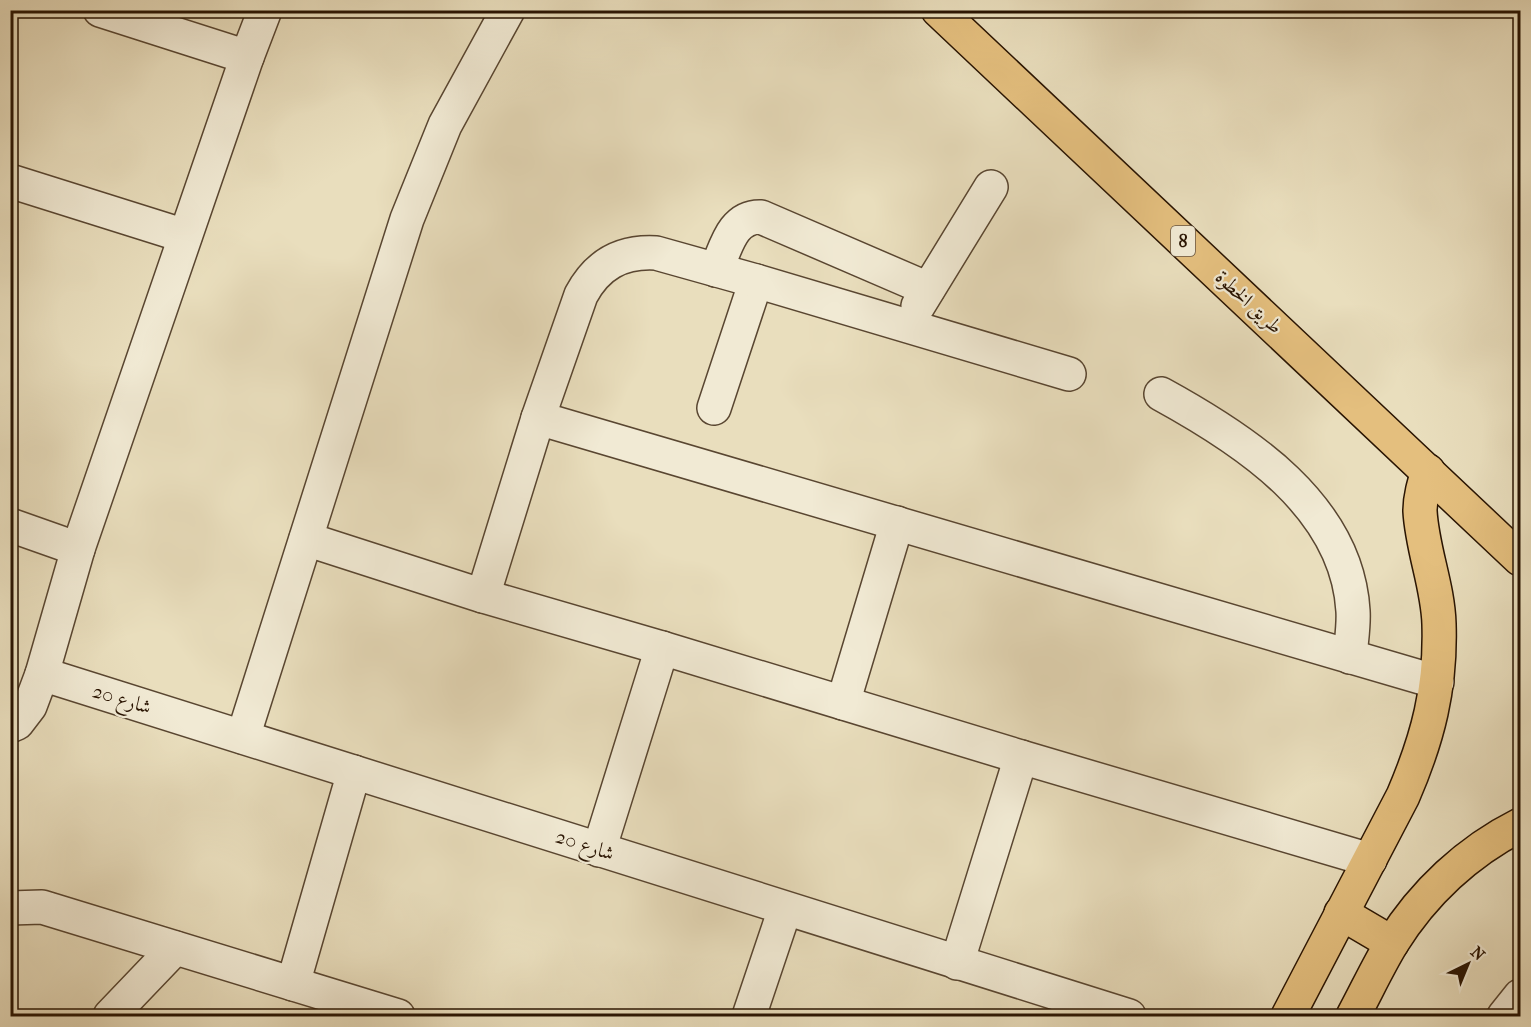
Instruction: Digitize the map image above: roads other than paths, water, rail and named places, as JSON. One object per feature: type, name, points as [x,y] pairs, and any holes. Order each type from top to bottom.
[{"type":"main road","name":"طريق الخطوة","points":[[938,10],[1428,471]]},
{"type":"main road","name":"8","points":[[1428,471],[1521,559]]},
{"type":"main road","points":[[1288,1017],[1403,796],[1419,760],[1431,722],[1437,682],[1439,622],[1420,510],[1422,490],[1428,471]]},
{"type":"main road","points":[[1353,1017],[1392,943],[1421,902],[1458,865],[1500,835],[1521,825]]},
{"type":"main road","points":[[1341,913],[1392,943]]},
{"type":"street","points":[[100,10],[247,57]]},
{"type":"street","points":[[10,726],[17,723],[30,706],[42,674],[78,549],[265,10]]},
{"type":"street","points":[[243,737],[421,180],[445,124],[507,10]]},
{"type":"street","points":[[10,181],[185,236]]},
{"type":"street","points":[[906,326],[991,187]]},
{"type":"street","points":[[716,270],[735,227],[747,218],[761,217],[928,289]]},
{"type":"street","points":[[483,596],[538,418],[581,295],[598,270],[611,261],[640,252],[656,254],[756,281],[1069,374]]},
{"type":"street","points":[[714,408],[756,281]]},
{"type":"street","points":[[1161,394],[1195,412],[1258,456],[1288,482],[1314,511],[1335,542],[1348,578],[1353,612],[1350,657]]},
{"type":"street","points":[[538,418],[1437,682]]},
{"type":"street","points":[[843,703],[897,523]]},
{"type":"street","points":[[10,525],[78,549]]},
{"type":"street","points":[[306,539],[483,596],[1370,860]]},
{"type":"street","points":[[599,850],[662,648]]},
{"type":"street","name":"شارع 20","points":[[42,674],[1129,1017]]},
{"type":"street","points":[[957,963],[1021,758]]},
{"type":"street","points":[[293,984],[354,772]]},
{"type":"street","points":[[10,908],[42,907],[398,1017]]},
{"type":"street","points":[[749,1017],[785,909]]},
{"type":"street","points":[[110,1017],[175,948]]},
{"type":"street","points":[[1504,1017],[1521,996]]}]
